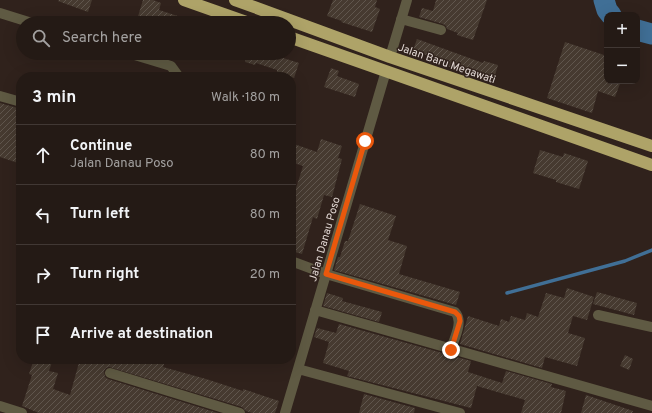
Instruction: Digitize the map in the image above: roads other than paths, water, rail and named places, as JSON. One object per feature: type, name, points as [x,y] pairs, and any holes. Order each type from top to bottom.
[{"type":"highway","points":[[184,0],[229,16]]},
{"type":"highway","name":"Jalan Baru Megawati","points":[[235,0],[279,16]]},
{"type":"highway","name":"Jalan Baru Megawati","points":[[296,22],[390,57],[650,145]]},
{"type":"highway","points":[[296,39],[648,163],[650,145]]},
{"type":"street","points":[[390,57],[402,19],[406,0]]},
{"type":"street","points":[[0,13],[16,18]]},
{"type":"street","points":[[402,19],[441,30]]},
{"type":"street","points":[[151,60],[171,66],[175,72]]},
{"type":"street","name":"Jalan Danau Poso","points":[[285,413],[386,71]]},
{"type":"street","points":[[0,96],[16,101]]},
{"type":"street","points":[[296,263],[326,274],[455,312],[459,316],[460,321],[451,350]]},
{"type":"street","points":[[315,310],[451,350],[652,406]]},
{"type":"street","points":[[598,315],[652,327]]},
{"type":"street","points":[[298,368],[460,413]]},
{"type":"street","points":[[110,373],[240,413]]},
{"type":"street","points":[[0,406],[22,413]]},
{"type":"waterway","points":[[604,0],[609,12]]},
{"type":"waterway","points":[[640,31],[652,34]]},
{"type":"waterway","points":[[507,293],[625,261],[652,250]]}]
